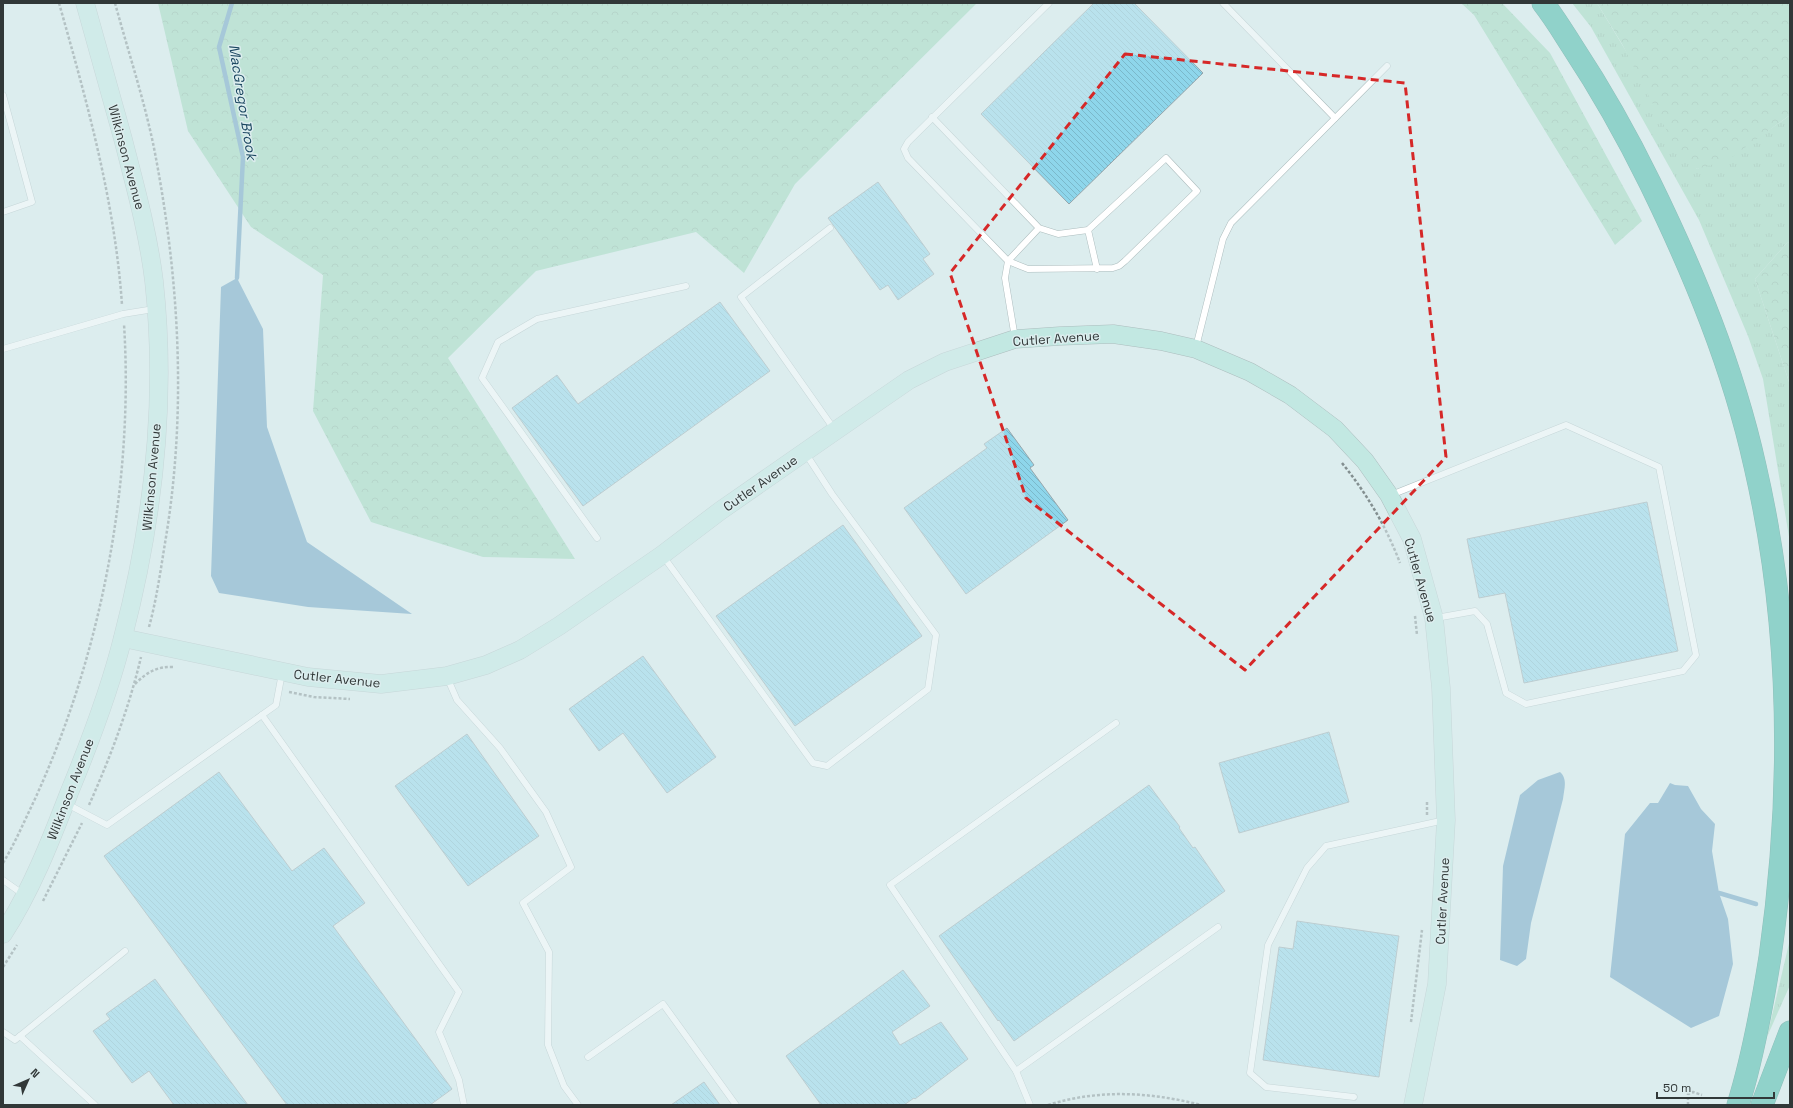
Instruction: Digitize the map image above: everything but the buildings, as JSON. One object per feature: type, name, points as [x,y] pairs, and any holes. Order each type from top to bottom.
[{"type":"highway","points":[[1543,3],[1594,80],[1636,156],[1673,231],[1699,291],[1733,386],[1755,465],[1771,548],[1781,629],[1785,714],[1786,808],[1778,904],[1764,996],[1738,1105]]},
{"type":"highway","points":[[1762,1105],[1790,1032]]},
{"type":"street","name":"Wilkinson Avenue","points":[[3,934],[52,837],[106,697],[123,638],[146,534],[156,454],[159,365],[154,281],[144,216],[86,3]]},
{"type":"street","name":"Cutler Avenue","points":[[123,638],[308,677],[381,684],[446,676],[486,665],[520,650],[559,626],[662,555],[720,511],[909,380],[945,362],[1015,339],[1113,334],[1161,341],[1196,349],[1250,372],[1290,395],[1335,429],[1365,460],[1389,495],[1412,539],[1434,618],[1441,688],[1446,820],[1438,984],[1413,1105]]},
{"type":"lane","points":[[932,118],[1039,228],[1058,234],[1088,230],[1166,158],[1197,191],[1119,266],[1097,269],[1028,269],[1008,261],[908,158],[904,149],[908,142],[932,118],[1049,3]]},
{"type":"lane","points":[[1222,3],[1335,118]]},
{"type":"lane","points":[[1196,349],[1223,239],[1231,224],[1387,66]]},
{"type":"lane","points":[[3,96],[32,202],[3,212]]},
{"type":"lane","points":[[830,228],[741,296],[835,431]]},
{"type":"lane","points":[[1015,339],[1005,278],[1008,261],[1039,228]]},
{"type":"lane","points":[[1088,230],[1097,269]]},
{"type":"lane","points":[[597,538],[482,378],[498,342],[536,319],[686,286]]},
{"type":"lane","points":[[3,349],[123,314],[156,309]]},
{"type":"lane","points":[[1389,495],[1566,424],[1659,467],[1696,655],[1683,670],[1526,704],[1506,693],[1487,624],[1475,611],[1434,618]]},
{"type":"lane","points":[[662,555],[813,763],[827,766],[928,689],[936,634],[832,494],[804,452]]},
{"type":"lane","points":[[65,803],[107,825],[276,705],[282,672]]},
{"type":"lane","points":[[446,676],[457,700],[500,748],[546,812],[571,867],[523,903],[549,952],[548,1045],[564,1086],[578,1105]]},
{"type":"lane","points":[[262,715],[459,992],[439,1032],[459,1080],[464,1105]]},
{"type":"lane","points":[[1030,1105],[1016,1071],[890,885],[1116,723]]},
{"type":"lane","points":[[1354,1097],[1266,1087],[1250,1073],[1268,945],[1307,868],[1326,846],[1446,820]]},
{"type":"lane","points":[[3,880],[24,895]]},
{"type":"lane","points":[[1016,1071],[1218,926]]},
{"type":"lane","points":[[3,1032],[15,1040],[125,951]]},
{"type":"lane","points":[[588,1057],[663,1004],[736,1105]]},
{"type":"lane","points":[[20,1036],[95,1105]]},
{"type":"path","points":[[3,863],[44,778],[67,720],[86,659],[103,590],[114,525],[122,460],[124,408],[123,314],[121,289],[105,179],[93,127],[59,3]]},
{"type":"path","points":[[1340,460],[1367,497],[1380,518],[1402,569]]},
{"type":"path","points":[[1414,612],[1418,642]]},
{"type":"path","points":[[135,684],[152,670],[161,667],[177,667]]},
{"type":"path","points":[[279,690],[314,697],[353,700]]},
{"type":"path","points":[[1427,799],[1427,821]]},
{"type":"path","points":[[1410,1026],[1422,927]]},
{"type":"path","points":[[1688,1105],[1688,1094],[1693,1092],[1702,1094]]},
{"type":"path","points":[[1048,1105],[1094,1095],[1130,1094],[1174,1098],[1201,1105]]},
{"type":"highlighted area","points":[[1125,54],[1405,83],[1446,457],[1245,670],[1026,498],[950,273]]},
{"type":"green space","points":[[158,3],[977,3],[795,184],[744,273],[696,232],[536,271],[448,358],[575,559],[483,557],[371,522],[313,411],[323,275],[251,227],[188,131]]},
{"type":"green space","points":[[1461,3],[1502,3],[1550,53],[1642,221],[1615,245],[1474,15]]},
{"type":"green space","points":[[1572,3],[1597,3],[1697,169],[1722,158],[1745,145],[1790,115],[1790,241],[1755,279],[1790,385],[1790,543],[1763,379],[1748,336],[1699,220],[1591,27]]},
{"type":"green space","points":[[1597,3],[1790,3],[1790,115],[1728,160],[1697,169],[1672,141],[1622,44]]},
{"type":"green space","points":[[1790,241],[1790,385],[1755,279]]},
{"type":"green space","points":[[1790,939],[1790,985],[1767,1037]]},
{"type":"water","points":[[237,278],[263,329],[267,427],[307,542],[412,614],[308,607],[219,593],[211,576],[221,287]]},
{"type":"water","points":[[1560,772],[1565,781],[1563,799],[1531,923],[1526,959],[1517,966],[1500,960],[1503,866],[1520,795],[1538,780]]},
{"type":"water","points":[[1670,783],[1688,786],[1701,809],[1715,824],[1712,851],[1719,893],[1728,919],[1733,964],[1719,1016],[1691,1028],[1610,977],[1625,834],[1650,803],[1658,803]]},
{"type":"waterway","name":"MacGregor Brook","points":[[232,3],[219,47],[243,157],[237,278]]},
{"type":"waterway","points":[[1719,893],[1756,904]]}]
